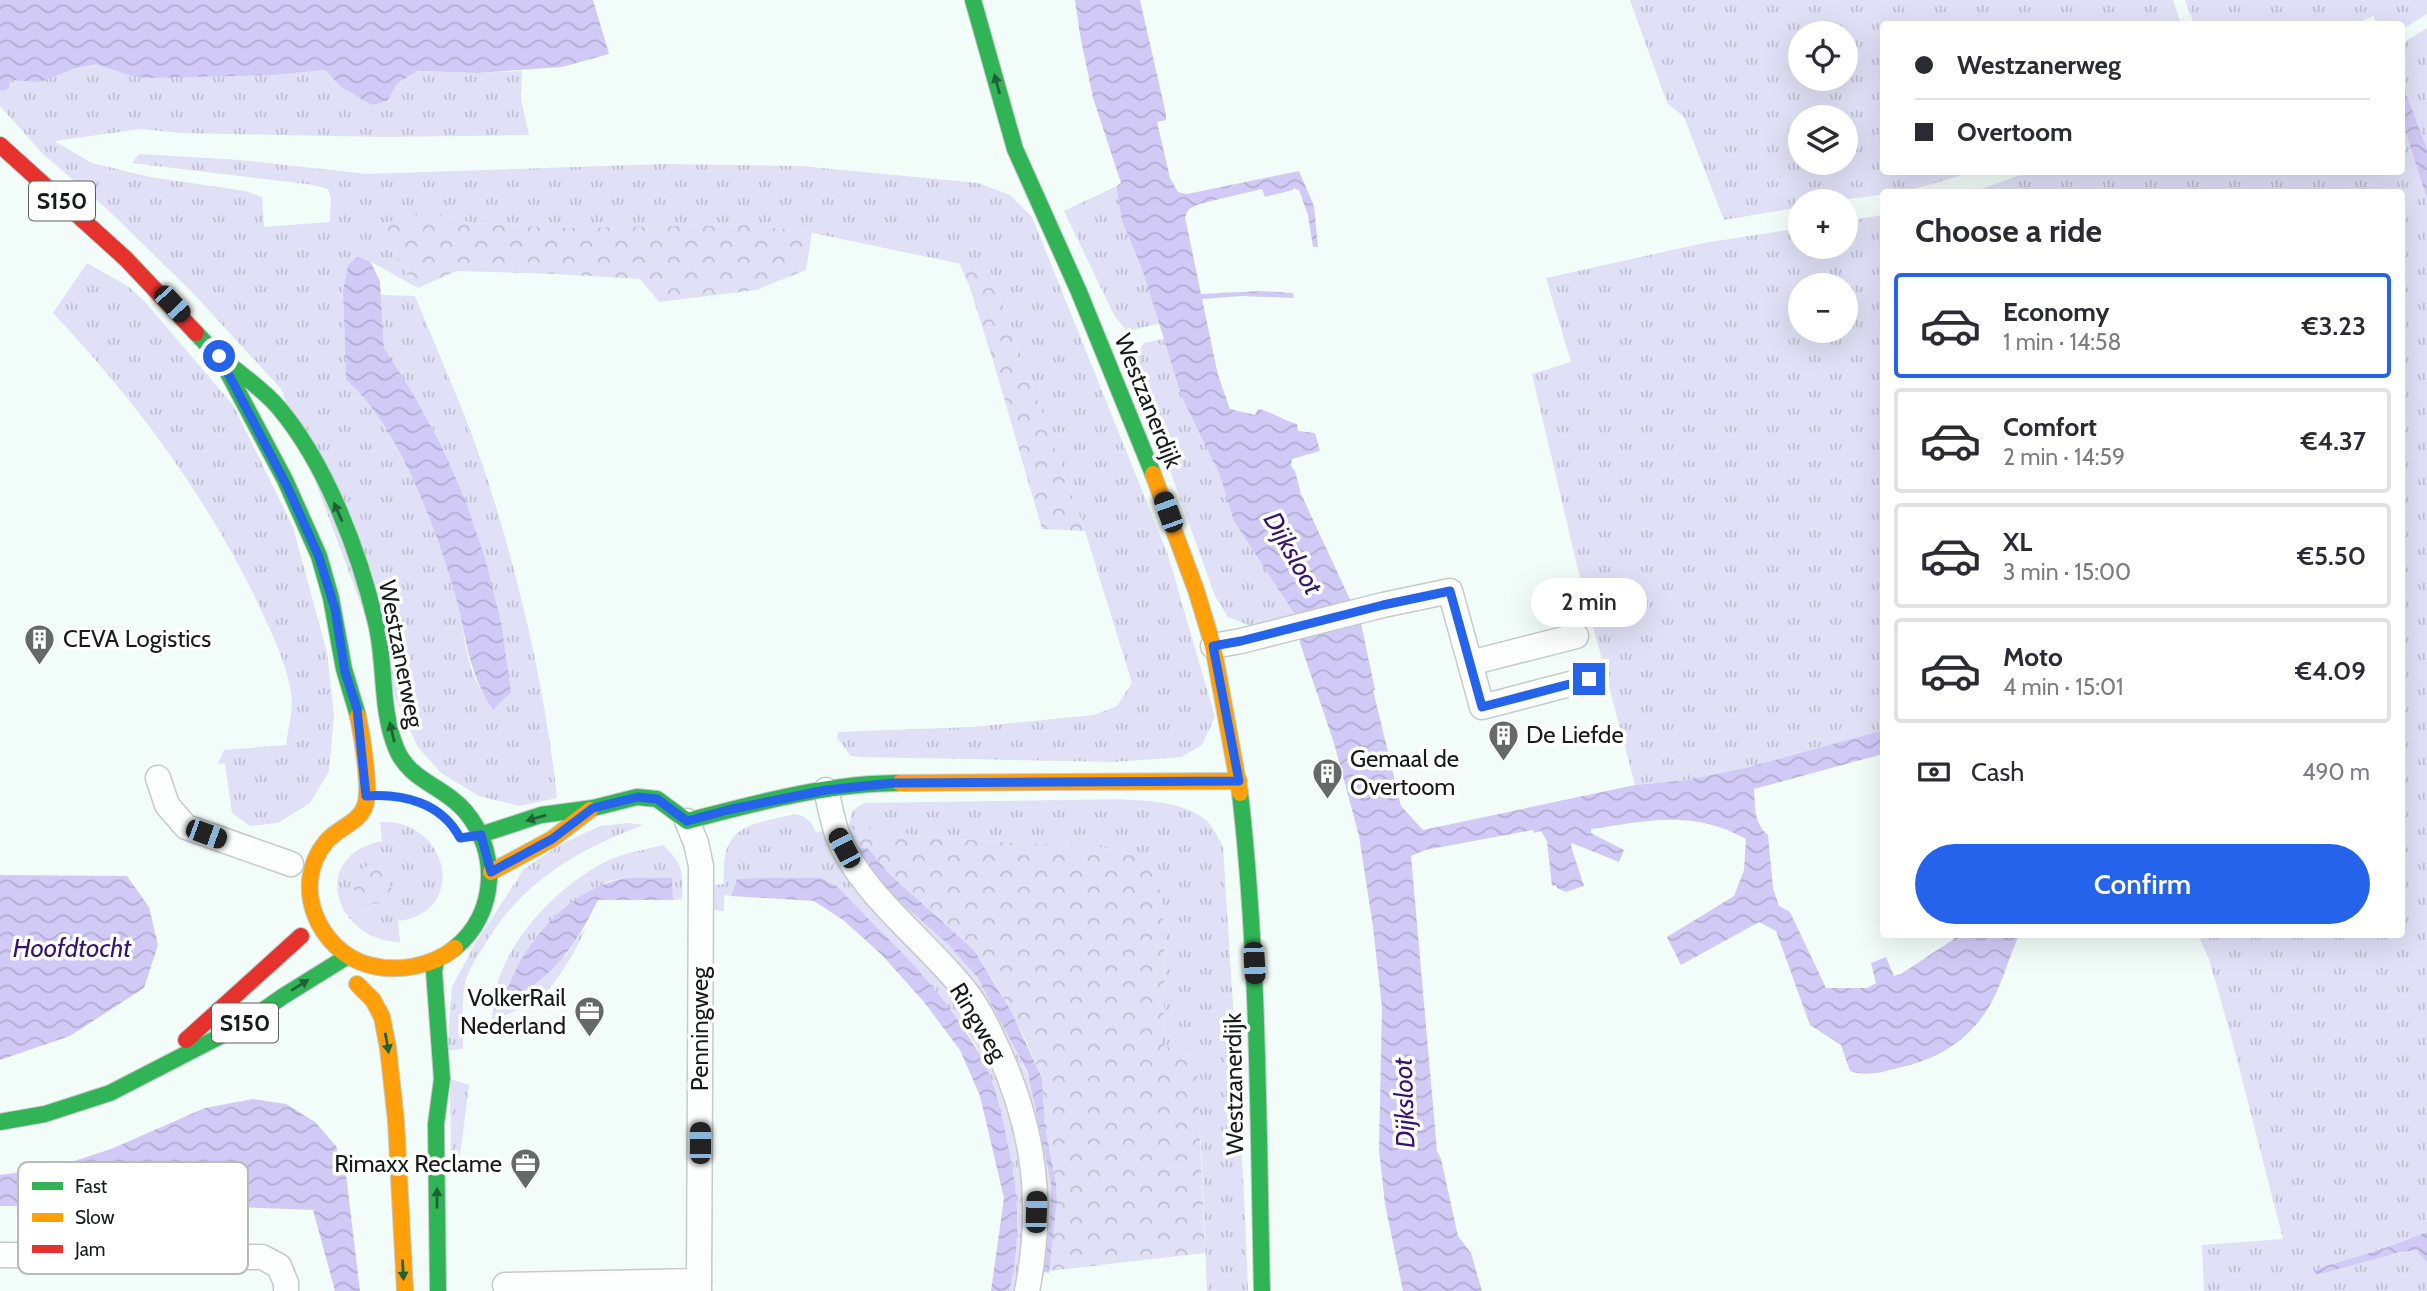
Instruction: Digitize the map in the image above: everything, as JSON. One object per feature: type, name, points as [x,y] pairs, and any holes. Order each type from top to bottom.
[{"type":"main road","name":"Westzanerdijk","points":[[973,0],[1015,149],[1149,459],[1213,646],[1239,781],[1248,870],[1255,981],[1262,1291]]},
{"type":"main road","name":"Westzanerweg","points":[[0,145],[124,256],[219,356],[270,397],[298,437],[337,509],[362,575],[382,649],[394,742],[408,769],[450,797],[463,809],[481,835]]},
{"type":"main road","name":"Westzanerweg","points":[[219,356],[288,488],[319,557],[335,609],[345,672],[357,709],[366,796]]},
{"type":"main road","name":"Westzanerweg","points":[[342,721],[345,672]]},
{"type":"main road","points":[[460,838],[481,835],[541,815],[593,808],[638,797],[657,799],[687,821],[826,790],[893,783],[1239,781]]},
{"type":"main road","points":[[346,802],[366,796],[384,795]]},
{"type":"main road","name":"S150","points":[[366,796],[367,803],[363,813],[332,835],[313,861],[296,868],[314,915],[327,938],[348,956],[369,966],[416,972],[456,948],[471,934],[487,901],[491,872],[481,835]]},
{"type":"main road","points":[[491,872],[552,839],[593,808]]},
{"type":"main road","points":[[293,918],[315,952],[357,984],[373,1000],[382,1017],[396,1121],[405,1291]]},
{"type":"main road","points":[[416,972],[418,952],[424,947]]},
{"type":"main road","name":"S150","points":[[156,1068],[315,952],[348,956]]},
{"type":"main road","name":"S150","points":[[0,1122],[45,1114],[110,1093],[244,1024],[315,952]]},
{"type":"main road","points":[[436,961],[434,971],[442,1079],[436,1124],[438,1291]]},
{"type":"main road","points":[[424,1084],[436,1124]]},
{"type":"street","points":[[1213,646],[1450,591],[1482,707],[1589,679]]},
{"type":"street","points":[[1470,663],[1576,636]]},
{"type":"street","points":[[158,778],[167,805],[186,827],[296,868]]},
{"type":"street","name":"Ringweg","points":[[826,790],[838,836],[850,861],[869,886],[967,992],[987,1026],[1012,1080],[1022,1113],[1037,1189],[1034,1257],[1027,1291]]},
{"type":"street","name":"Penningweg","points":[[505,1284],[699,1286],[701,866],[687,821]]},
{"type":"street","points":[[0,1255],[18,1255]]},
{"type":"street","points":[[248,1257],[262,1257],[279,1266],[286,1283],[286,1291]]},
{"type":"green space","points":[[1630,0],[2173,0],[2180,21],[1880,21],[1880,175],[1961,175],[1912,189],[1880,189],[1880,195],[1858,198],[1858,189],[1788,189],[1788,209],[1724,220],[1684,117],[1667,103]]},
{"type":"green space","points":[[2185,0],[2427,0],[2427,14],[2405,28],[2405,21],[2375,21],[2374,16],[2363,21],[2193,21]]},
{"type":"green space","points":[[2427,28],[2427,149],[2405,91],[2405,42]]},
{"type":"green space","points":[[96,64],[130,76],[275,75],[325,70],[340,86],[387,101],[398,83],[417,71],[522,71],[521,99],[529,135],[388,137],[181,133],[141,129],[54,141],[92,163],[150,177],[245,191],[262,197],[264,227],[330,222],[331,198],[328,189],[314,185],[132,163],[139,154],[240,160],[367,174],[664,164],[800,166],[978,183],[1010,195],[1032,217],[1168,555],[1215,717],[1202,745],[1181,757],[1114,762],[860,757],[851,756],[837,738],[838,732],[972,727],[1094,715],[1117,706],[1132,683],[1085,531],[990,270],[803,231],[749,225],[557,228],[472,223],[427,210],[388,245],[418,288],[366,259],[348,265],[343,290],[346,380],[382,422],[426,509],[455,593],[474,677],[492,710],[384,348],[381,295],[415,296],[478,452],[510,554],[546,716],[557,798],[519,806],[479,796],[441,773],[417,746],[398,704],[281,389],[191,291],[107,209],[43,154],[0,106],[0,90],[11,80],[28,81]]},
{"type":"green space","points":[[2405,130],[2427,199],[2427,1232],[2316,1269],[2417,1250],[2427,1263],[2427,1291],[2204,1291],[2202,1245],[2283,1239],[2232,1040],[2209,959],[2199,938],[2405,938],[2405,189],[1981,189],[2020,175],[2405,175]]},
{"type":"green space","points":[[1117,186],[1159,324],[1127,331],[1115,317],[1064,211]]},
{"type":"green space","points":[[427,210],[472,223],[557,228],[749,225],[812,232],[806,270],[756,290],[659,302],[640,279],[557,274],[456,271],[418,288],[388,245],[385,223]]},
{"type":"green space","points":[[1880,215],[1880,731],[1749,767],[1687,780],[1635,785],[1575,557],[1532,374],[1571,362],[1546,278],[1704,243],[1788,230],[1788,259],[1858,259],[1858,219]]},
{"type":"green space","points":[[87,263],[129,287],[145,302],[233,405],[293,527],[327,653],[334,715],[329,771],[310,803],[278,823],[250,826],[232,813],[225,763],[218,764],[224,750],[286,745],[292,698],[285,666],[233,554],[188,481],[138,411],[53,313]]},
{"type":"green space","points":[[959,263],[990,270],[1085,531],[1042,529],[995,367],[969,285]]},
{"type":"green space","points":[[1163,339],[1220,475],[1296,616],[1259,629],[1228,617],[1215,596],[1131,362],[1144,343]]},
{"type":"green space","points":[[1124,800],[1161,803],[1193,812],[1214,829],[1223,847],[1248,1291],[1207,1291],[1201,1144],[1191,1055],[1163,1045],[1163,909],[1160,890],[1151,868],[1135,856],[1105,848],[937,837],[849,825],[852,811],[864,803]]},
{"type":"green space","points":[[795,814],[808,820],[816,833],[825,830],[965,1003],[1012,1097],[1032,1205],[1019,1291],[1009,1291],[1017,1240],[1017,1205],[1003,1121],[983,1059],[949,1008],[909,961],[838,887],[822,878],[737,879],[731,896],[724,895],[724,911],[713,910],[714,885],[724,884],[724,865],[732,839],[750,826]]},
{"type":"green space","points":[[380,822],[404,825],[423,836],[434,849],[441,864],[443,879],[439,894],[431,907],[417,916],[398,921],[400,942],[377,938],[359,927],[346,913],[338,896],[338,879],[345,862],[359,849],[382,841]]},
{"type":"green space","points":[[628,823],[644,825],[596,845],[553,871],[533,886],[499,924],[466,979],[463,1049],[447,1051],[452,987],[475,944],[524,869],[560,845],[600,826]]},
{"type":"green space","points":[[843,826],[937,837],[1105,848],[1135,856],[1151,868],[1160,889],[1163,909],[1163,1045],[1191,1055],[1197,1066],[1205,1253],[1049,1271],[1057,1202],[1056,1183],[1045,1127],[1042,1078],[1027,1042],[974,950],[887,872],[869,849],[855,846]]},
{"type":"green space","points":[[663,845],[678,863],[682,899],[673,900],[672,878],[628,878],[609,881],[568,906],[533,942],[511,979],[566,955],[586,927],[563,971],[540,997],[520,1009],[492,1020],[495,992],[501,972],[511,952],[537,916],[569,885],[605,862]]},
{"type":"green space","points":[[854,846],[977,978],[1032,1084],[1051,1183],[1044,1276],[1041,1275],[1024,1094],[879,887]]},
{"type":"green space","points":[[378,859],[392,890],[381,903],[355,906],[354,874]]},
{"type":"green space","points":[[450,1079],[469,1085],[460,1156],[451,1161]]},
{"type":"water","points":[[0,0],[593,0],[609,54],[562,67],[478,73],[417,71],[398,83],[387,101],[372,105],[340,86],[325,70],[275,75],[147,78],[130,76],[96,64],[40,82],[11,80],[8,89],[2,91]]},
{"type":"water","name":"Dijksloot","points":[[1075,0],[1140,0],[1166,114],[1166,120],[1157,122],[1170,178],[1178,192],[1187,194],[1299,171],[1314,206],[1318,247],[1313,247],[1308,215],[1299,190],[1293,188],[1265,197],[1262,189],[1199,204],[1189,209],[1185,217],[1201,294],[1260,291],[1293,293],[1294,298],[1242,296],[1202,299],[1218,375],[1230,409],[1255,415],[1258,409],[1263,410],[1297,424],[1298,431],[1315,433],[1320,451],[1292,459],[1291,466],[1301,494],[1361,623],[1373,690],[1401,806],[1423,830],[1635,785],[1687,780],[1749,767],[1880,731],[1880,755],[1754,789],[1758,820],[1768,835],[1773,888],[1779,906],[1790,912],[1826,988],[1867,988],[1876,983],[1871,963],[1886,957],[1894,976],[1901,974],[1954,938],[2018,938],[1990,1005],[1962,1038],[1926,1060],[1874,1073],[1850,1071],[1841,1045],[1810,1025],[1776,931],[1759,922],[1681,965],[1667,937],[1734,896],[1744,870],[1746,839],[1726,830],[1707,824],[1670,820],[1591,829],[1591,833],[1624,850],[1619,862],[1572,843],[1584,886],[1566,892],[1556,885],[1552,886],[1547,841],[1541,831],[1534,833],[1533,830],[1425,850],[1411,856],[1437,1151],[1458,1236],[1471,1253],[1482,1291],[1403,1291],[1385,1204],[1379,1150],[1382,1007],[1359,836],[1334,743],[1300,643],[1296,616],[1234,521],[1220,475],[1182,397],[1142,269],[1122,220],[1117,190],[1121,183],[1093,98]]},
{"type":"water","points":[[2405,91],[2427,149],[2427,199],[2405,130]]},
{"type":"water","points":[[357,257],[370,261],[380,281],[384,348],[441,445],[464,497],[485,558],[501,622],[511,692],[493,710],[484,696],[473,667],[447,568],[413,479],[382,422],[346,380],[343,290],[348,265]]},
{"type":"water","points":[[854,846],[869,849],[887,872],[974,950],[1011,1011],[1042,1078],[1045,1127],[1057,1202],[1049,1273],[1044,1272],[1051,1183],[1028,1073],[977,977],[947,943],[872,874]]},
{"type":"water","name":"Hoofdtocht","points":[[0,875],[127,876],[149,907],[158,945],[144,988],[70,1036],[0,1060]]},
{"type":"water","points":[[628,878],[672,878],[673,900],[598,900],[582,931],[564,956],[542,978],[513,999],[507,991],[515,972],[538,935],[553,918],[588,892],[607,883]]},
{"type":"water","points":[[822,878],[838,887],[925,978],[979,1052],[1003,1121],[1015,1188],[1017,1240],[1009,1291],[991,1291],[1004,1198],[980,1096],[960,1050],[924,1002],[882,955],[843,920],[814,901],[731,896],[737,879]]},
{"type":"water","points":[[253,1099],[286,1104],[315,1122],[336,1146],[346,1174],[360,1291],[335,1291],[313,1210],[248,1207],[248,1162],[71,1162],[111,1149],[205,1108]]},
{"type":"water","points":[[18,1172],[18,1206],[0,1206],[0,1175]]},
{"type":"water","points":[[2427,1232],[2427,1263],[2417,1250],[2316,1275],[2316,1269]]},
{"type":"traffic: fast","points":[[973,0],[1015,149],[1079,292],[1153,474]]},
{"type":"traffic: fast","points":[[196,333],[274,402],[312,455],[339,509],[369,595],[379,639],[385,702],[396,748],[409,768],[418,776],[457,802],[476,827],[484,845],[489,882],[486,900],[469,934],[455,948]]},
{"type":"traffic: fast","points":[[219,356],[285,480],[319,556],[331,598],[344,669],[358,716]]},
{"type":"traffic: fast","points":[[480,835],[541,815],[593,808],[637,797],[657,799],[687,821],[820,790],[900,783]]},
{"type":"traffic: fast","points":[[1240,793],[1254,980],[1262,1291]]},
{"type":"traffic: fast","points":[[0,1122],[45,1114],[110,1093],[244,1024],[348,956]]},
{"type":"traffic: fast","points":[[436,961],[434,971],[442,1079],[436,1124],[438,1291]]},
{"type":"traffic: slow","points":[[1153,474],[1196,590],[1213,646],[1240,793]]},
{"type":"traffic: slow","points":[[358,716],[364,749],[367,798],[358,817],[326,842],[315,859],[310,877],[310,896],[315,914],[323,931],[336,946],[369,965],[392,968],[415,966],[436,959],[455,948]]},
{"type":"traffic: slow","points":[[900,783],[1239,781]]},
{"type":"traffic: slow","points":[[491,872],[552,839],[590,810]]},
{"type":"traffic: slow","points":[[357,984],[373,1000],[382,1017],[388,1048],[396,1121],[405,1291]]},
{"type":"traffic: jam","points":[[0,145],[126,259],[196,333]]},
{"type":"traffic: jam","points":[[186,1040],[301,936]]},
{"type":"place","name":"CEVA Logistics","points":[[40,666]]},
{"type":"place","name":"De Liefde","points":[[1503,762]]},
{"type":"place","name":"Gemaal de Overtoom","points":[[1327,800]]},
{"type":"place","name":"VolkerRail Nederland","points":[[589,1039]]},
{"type":"place","name":"Rimaxx Reclame","points":[[525,1191]]},
{"type":"route","points":[[219,356],[288,488],[319,557],[335,609],[345,672],[357,709],[366,796],[408,798],[437,812],[448,821],[460,838],[481,835],[491,872],[552,839],[593,808],[638,797],[657,799],[687,821],[826,790],[893,783],[1239,781],[1213,646],[1450,591],[1482,707],[1589,679]]}]
